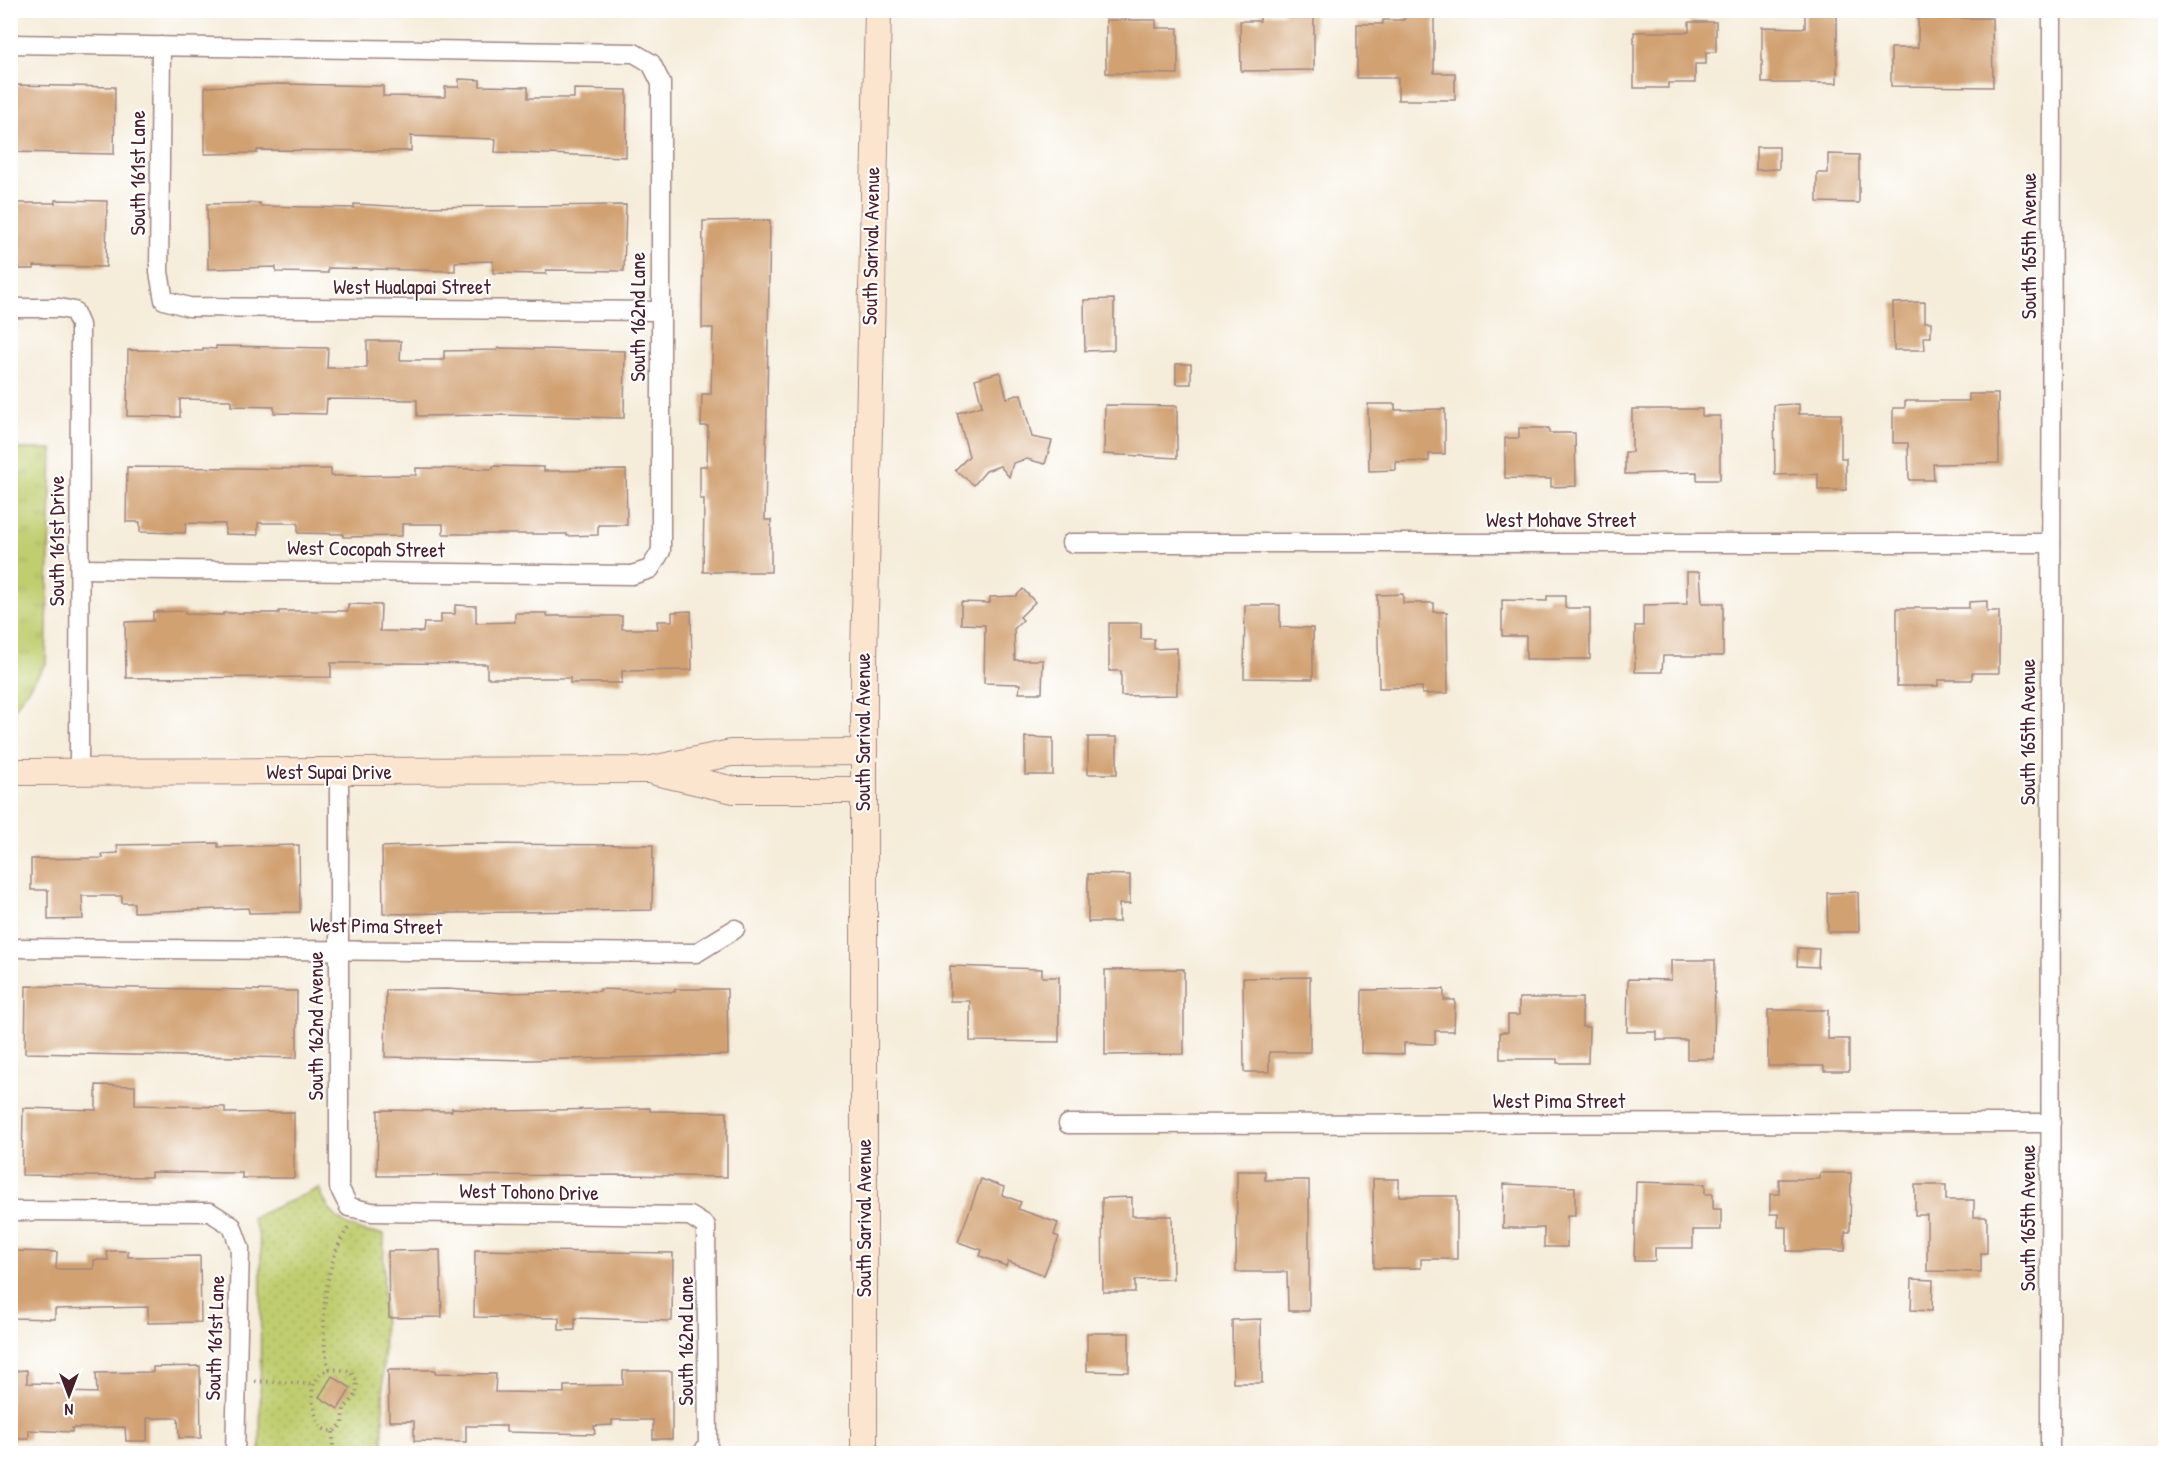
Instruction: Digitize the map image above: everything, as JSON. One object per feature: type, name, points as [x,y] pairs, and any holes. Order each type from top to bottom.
[{"type":"main road","name":"South Sarival Avenue","points":[[864,1454],[863,752],[867,433],[878,10]]},
{"type":"main road","name":"West Supai Drive","points":[[10,772],[647,770],[731,753],[863,752]]},
{"type":"main road","name":"West Supai Drive","points":[[647,770],[734,790],[863,790]]},
{"type":"street","name":"South 165th Avenue","points":[[2050,1454],[2052,10]]},
{"type":"street","points":[[10,44],[161,46]]},
{"type":"street","name":"South 162nd Lane","points":[[161,46],[634,53],[651,63],[661,83],[659,311],[661,551],[650,569]]},
{"type":"street","name":"South 161st Lane","points":[[161,46],[159,272],[164,300]]},
{"type":"street","name":"West Hualapai Street","points":[[164,300],[189,307],[659,311]]},
{"type":"street","name":"South 161st Drive","points":[[10,308],[60,308],[74,311],[80,325],[79,772]]},
{"type":"street","name":"West Mohave Street","points":[[1071,543],[2050,543]]},
{"type":"street","name":"West Cocopah Street","points":[[80,569],[632,575],[650,569]]},
{"type":"street","name":"South 162nd Avenue","points":[[339,772],[339,1187],[349,1207]]},
{"type":"street","name":"West Pima Street","points":[[10,948],[338,948],[696,953],[735,929]]},
{"type":"street","name":"West Pima Street","points":[[1068,1124],[2050,1124]]},
{"type":"street","name":"West Tohono Drive","points":[[349,1207],[372,1212],[690,1216],[706,1226]]},
{"type":"street","name":"South 161st Lane","points":[[10,1211],[210,1212],[232,1226],[240,1248],[235,1454]]},
{"type":"street","name":"South 162nd Lane","points":[[702,1454],[708,1444],[706,1226]]},
{"type":"path","points":[[329,1369],[326,1340],[327,1288],[335,1252],[352,1224],[349,1207]]},
{"type":"path","points":[[329,1369],[350,1371],[357,1382],[356,1395],[344,1409],[343,1424],[333,1432],[325,1431],[318,1423],[313,1401],[313,1384],[323,1371],[329,1369]]},
{"type":"path","points":[[237,1380],[313,1384]]},
{"type":"path","points":[[333,1432],[333,1454]]},
{"type":"green space","points":[[11,449],[52,449],[46,664],[11,713]]},
{"type":"green space","points":[[319,1188],[329,1209],[343,1223],[362,1231],[384,1234],[383,1453],[260,1453],[261,1249],[252,1218]]},
{"type":"building","points":[[1283,10],[1314,10],[1314,70],[1241,71],[1240,21],[1260,21],[1260,14],[1283,14]]},
{"type":"building","points":[[1805,10],[1837,10],[1837,83],[1762,83],[1762,27],[1805,28]]},
{"type":"building","points":[[1404,13],[1434,13],[1434,73],[1455,73],[1455,100],[1398,100],[1398,78],[1357,78],[1357,24],[1383,24],[1383,20],[1404,20]]},
{"type":"building","points":[[1918,18],[1992,18],[1993,87],[1891,86],[1891,48],[1918,48]]},
{"type":"building","points":[[1106,20],[1156,20],[1156,28],[1178,28],[1178,74],[1106,73]]},
{"type":"building","points":[[1689,22],[1716,22],[1716,52],[1706,52],[1706,64],[1695,64],[1695,83],[1668,83],[1668,88],[1634,88],[1634,32],[1689,32]]},
{"type":"building","points":[[459,79],[480,80],[480,86],[528,87],[528,98],[574,98],[574,89],[627,90],[626,157],[495,152],[496,139],[411,136],[411,151],[257,150],[257,153],[205,154],[205,87],[282,84],[383,86],[383,96],[445,97],[445,87],[459,87]]},
{"type":"building","points":[[13,85],[115,87],[114,154],[10,152],[10,99],[13,99]]},
{"type":"building","points":[[1756,147],[1779,147],[1779,169],[1756,170]]},
{"type":"building","points":[[1828,154],[1859,155],[1859,203],[1817,202],[1817,173],[1828,173]]},
{"type":"building","points":[[55,200],[107,201],[106,267],[34,266],[34,269],[10,269],[10,203],[55,203]]},
{"type":"building","points":[[260,203],[260,206],[354,208],[354,204],[406,207],[626,205],[624,271],[546,270],[546,274],[493,273],[493,261],[455,262],[455,271],[328,268],[328,273],[276,272],[276,267],[208,269],[207,204]]},
{"type":"building","points":[[770,220],[765,520],[771,520],[771,572],[703,572],[704,499],[700,499],[700,466],[707,466],[708,426],[701,426],[702,394],[711,394],[713,328],[702,328],[703,221]]},
{"type":"building","points":[[1114,299],[1114,350],[1085,351],[1084,300]]},
{"type":"building","points":[[1925,302],[1925,322],[1931,322],[1931,337],[1924,337],[1925,350],[1894,350],[1893,303]]},
{"type":"building","points":[[367,341],[401,341],[400,360],[444,360],[444,351],[498,350],[498,348],[625,351],[624,418],[417,416],[417,400],[327,399],[326,414],[274,413],[274,407],[231,406],[231,400],[180,399],[180,417],[127,416],[128,350],[203,351],[203,348],[216,349],[216,346],[328,348],[327,368],[367,368]]},
{"type":"building","points":[[1176,364],[1191,364],[1191,384],[1176,384]]},
{"type":"building","points":[[1000,372],[1007,398],[1021,394],[1032,437],[1052,441],[1045,464],[1027,459],[1013,463],[1009,477],[1000,466],[986,471],[974,485],[955,470],[969,456],[957,413],[982,406],[975,379]]},
{"type":"building","points":[[1969,394],[1998,394],[1999,463],[1933,464],[1934,480],[1909,480],[1908,443],[1893,443],[1893,408],[1905,408],[1905,401],[1969,401]]},
{"type":"building","points":[[1368,404],[1395,404],[1395,410],[1445,409],[1445,454],[1429,454],[1429,461],[1396,462],[1396,470],[1369,471]]},
{"type":"building","points":[[1799,404],[1799,414],[1841,414],[1841,458],[1846,458],[1846,490],[1818,490],[1818,474],[1775,475],[1774,405]]},
{"type":"building","points":[[1105,405],[1177,406],[1177,458],[1104,454]]},
{"type":"building","points":[[1632,409],[1702,409],[1702,416],[1720,416],[1720,480],[1697,480],[1697,472],[1625,474],[1625,452],[1632,452]]},
{"type":"building","points":[[1519,428],[1549,428],[1549,433],[1575,433],[1576,486],[1551,487],[1551,479],[1505,478],[1505,438],[1519,438]]},
{"type":"building","points":[[493,466],[544,467],[544,471],[626,470],[627,525],[598,525],[598,535],[567,536],[567,534],[443,534],[443,524],[402,524],[402,536],[343,537],[343,534],[298,533],[298,523],[258,523],[258,535],[225,534],[225,524],[186,523],[185,533],[140,532],[140,522],[126,522],[127,467],[331,469],[331,476],[416,475],[416,468],[493,469]]},
{"type":"building","points":[[1687,572],[1700,572],[1702,603],[1723,603],[1723,656],[1663,656],[1662,672],[1635,672],[1635,626],[1643,626],[1643,605],[1687,604]]},
{"type":"building","points":[[1023,589],[1035,602],[1020,617],[1023,620],[1014,629],[1015,660],[1043,660],[1042,693],[1019,693],[1020,684],[984,683],[985,625],[961,624],[961,602],[990,603],[990,597],[1016,596]]},
{"type":"building","points":[[1403,594],[1403,603],[1434,603],[1434,612],[1447,612],[1448,693],[1422,694],[1422,687],[1379,688],[1377,595]]},
{"type":"building","points":[[1547,596],[1565,596],[1565,608],[1590,608],[1590,659],[1526,659],[1526,636],[1502,636],[1502,600],[1547,601]]},
{"type":"building","points":[[1987,601],[1987,611],[1999,611],[1999,673],[1972,673],[1972,680],[1938,680],[1938,686],[1897,686],[1897,608],[1969,608],[1969,602]]},
{"type":"building","points":[[348,604],[381,605],[380,631],[423,632],[424,623],[441,623],[441,614],[455,614],[455,605],[476,606],[476,623],[515,622],[515,613],[547,613],[547,616],[622,616],[622,629],[658,629],[657,621],[672,621],[672,612],[691,611],[692,670],[622,671],[622,683],[570,683],[570,678],[487,678],[487,664],[331,663],[331,677],[126,678],[125,622],[153,621],[153,612],[185,611],[185,614],[223,615],[223,613],[279,613],[279,611],[348,611]]},
{"type":"building","points":[[1245,605],[1280,605],[1280,627],[1313,628],[1313,679],[1244,678]]},
{"type":"building","points":[[1109,623],[1141,623],[1141,639],[1154,639],[1154,649],[1177,648],[1177,695],[1121,696],[1121,671],[1109,671]]},
{"type":"building","points":[[1025,737],[1053,738],[1053,775],[1025,775]]},
{"type":"building","points":[[1088,737],[1117,737],[1117,774],[1088,774]]},
{"type":"building","points":[[218,843],[218,847],[299,845],[300,912],[249,913],[248,908],[134,912],[134,903],[122,903],[122,896],[82,896],[83,919],[48,920],[48,890],[31,890],[31,859],[103,858],[102,854],[118,853],[117,845]]},
{"type":"building","points":[[460,844],[653,845],[652,910],[383,914],[382,847]]},
{"type":"building","points":[[1088,874],[1130,875],[1130,904],[1119,904],[1119,922],[1088,922]]},
{"type":"building","points":[[1858,892],[1859,932],[1828,932],[1827,893]]},
{"type":"building","points":[[1798,948],[1819,949],[1818,967],[1797,966]]},
{"type":"building","points":[[1671,960],[1715,960],[1714,1059],[1687,1059],[1687,1040],[1657,1040],[1657,1032],[1627,1032],[1628,979],[1671,980]]},
{"type":"building","points":[[950,966],[1042,969],[1042,977],[1059,977],[1059,1042],[970,1041],[970,1001],[950,1001]]},
{"type":"building","points":[[1184,969],[1184,1054],[1105,1055],[1105,970]]},
{"type":"building","points":[[1310,977],[1310,1052],[1269,1052],[1269,1072],[1244,1072],[1243,978]]},
{"type":"building","points":[[26,986],[297,991],[297,1058],[25,1053]]},
{"type":"building","points":[[448,989],[502,993],[600,991],[600,989],[675,992],[675,989],[727,989],[728,1055],[528,1060],[385,1057],[386,990]]},
{"type":"building","points":[[1444,989],[1444,1000],[1455,1000],[1454,1031],[1435,1031],[1435,1044],[1404,1043],[1404,1054],[1361,1053],[1362,990]]},
{"type":"building","points":[[1519,998],[1582,998],[1582,1027],[1589,1027],[1588,1063],[1557,1063],[1557,1059],[1500,1059],[1500,1032],[1508,1032],[1508,1015],[1519,1015]]},
{"type":"building","points":[[1768,1010],[1828,1010],[1828,1039],[1849,1039],[1849,1071],[1824,1071],[1824,1066],[1768,1066]]},
{"type":"building","points":[[96,1085],[135,1086],[135,1105],[225,1107],[225,1113],[294,1112],[294,1178],[242,1178],[242,1173],[151,1172],[151,1177],[22,1175],[23,1108],[96,1110]]},
{"type":"building","points":[[452,1108],[506,1111],[650,1108],[650,1111],[727,1112],[727,1177],[377,1176],[378,1110],[452,1111]]},
{"type":"building","points":[[1237,1171],[1265,1171],[1265,1180],[1309,1180],[1309,1311],[1288,1311],[1287,1272],[1236,1272]]},
{"type":"building","points":[[1820,1173],[1851,1173],[1850,1232],[1845,1232],[1845,1251],[1787,1251],[1787,1227],[1778,1227],[1778,1214],[1770,1214],[1770,1194],[1779,1194],[1779,1179],[1820,1179]]},
{"type":"building","points":[[981,1179],[1004,1187],[1002,1195],[1021,1202],[1018,1209],[1058,1223],[1054,1235],[1059,1237],[1044,1275],[1008,1261],[1006,1266],[980,1256],[982,1250],[958,1242]]},
{"type":"building","points":[[1373,1179],[1399,1179],[1399,1196],[1457,1196],[1457,1259],[1421,1259],[1421,1268],[1374,1268]]},
{"type":"building","points":[[1636,1182],[1705,1184],[1705,1194],[1713,1194],[1713,1209],[1721,1209],[1721,1230],[1693,1230],[1693,1248],[1655,1248],[1655,1261],[1634,1261]]},
{"type":"building","points":[[1504,1184],[1575,1187],[1575,1216],[1567,1216],[1567,1247],[1544,1247],[1544,1228],[1503,1228]]},
{"type":"building","points":[[1915,1185],[1946,1185],[1946,1200],[1974,1200],[1974,1217],[1987,1217],[1987,1253],[1981,1253],[1981,1272],[1927,1271],[1927,1215],[1915,1215]]},
{"type":"building","points":[[1132,1197],[1132,1216],[1172,1216],[1173,1279],[1135,1280],[1135,1292],[1103,1292],[1102,1198]]},
{"type":"building","points":[[440,1250],[442,1317],[389,1318],[388,1251]]},
{"type":"building","points":[[475,1250],[673,1253],[672,1321],[575,1318],[575,1330],[559,1330],[559,1318],[474,1317]]},
{"type":"building","points":[[10,1251],[57,1252],[56,1269],[94,1269],[94,1260],[108,1260],[107,1251],[128,1251],[128,1257],[200,1256],[201,1322],[148,1323],[148,1307],[55,1309],[55,1319],[10,1318]]},
{"type":"building","points":[[1912,1279],[1933,1280],[1932,1311],[1911,1310]]},
{"type":"building","points":[[1261,1319],[1262,1383],[1233,1383],[1232,1320]]},
{"type":"building","points":[[1087,1333],[1129,1333],[1129,1372],[1087,1371]]},
{"type":"building","points":[[200,1366],[201,1438],[179,1438],[178,1418],[147,1418],[147,1441],[126,1441],[125,1427],[72,1428],[72,1432],[29,1430],[29,1439],[10,1439],[10,1371],[27,1370],[27,1383],[66,1384],[65,1392],[97,1393],[96,1373],[153,1372],[153,1367]]},
{"type":"building","points":[[388,1370],[496,1374],[495,1392],[564,1393],[564,1386],[623,1385],[623,1371],[672,1371],[672,1439],[653,1439],[653,1420],[612,1420],[612,1425],[594,1426],[595,1434],[506,1432],[506,1426],[466,1426],[466,1442],[414,1441],[414,1421],[389,1421]]},
{"type":"building","points":[[332,1376],[351,1388],[338,1409],[319,1397]]}]
